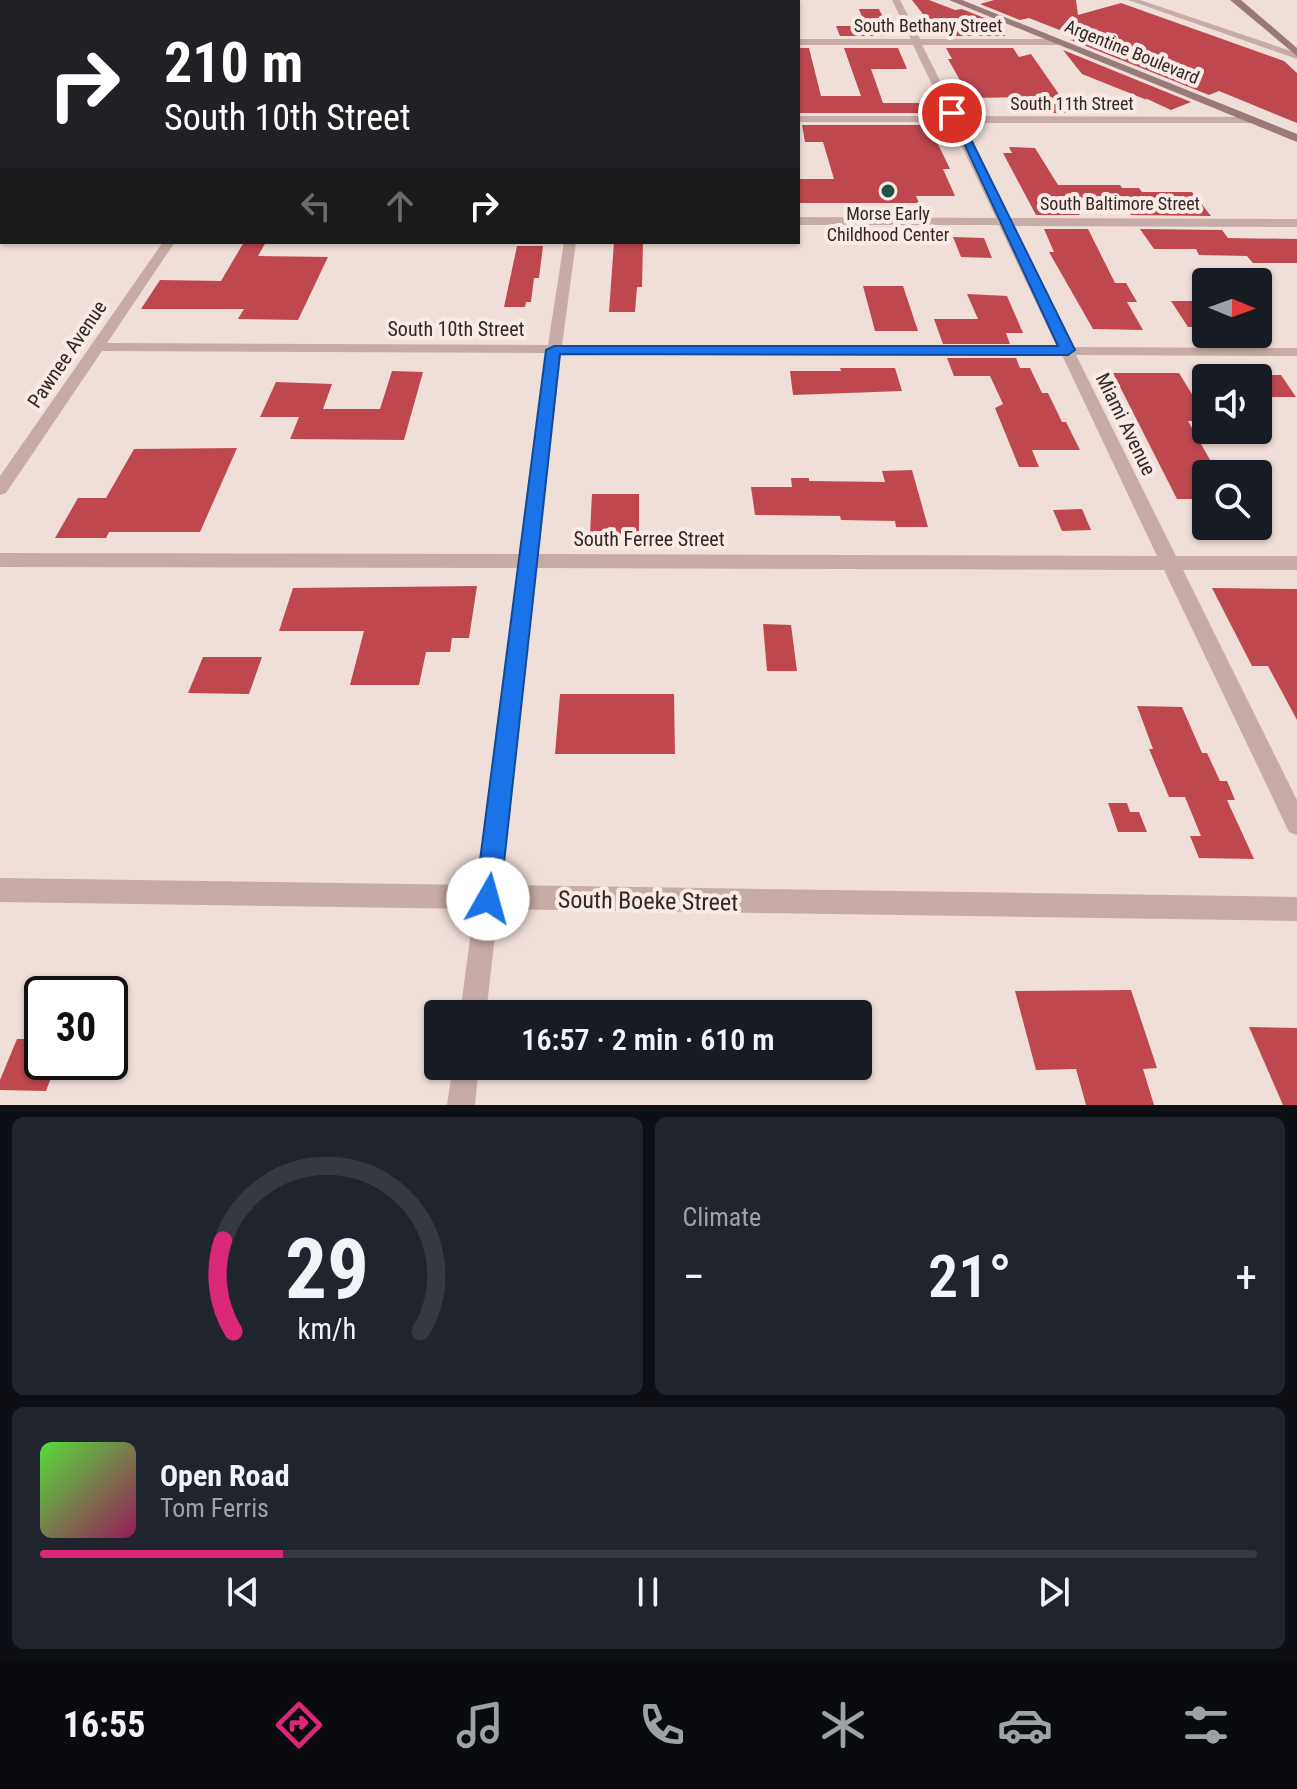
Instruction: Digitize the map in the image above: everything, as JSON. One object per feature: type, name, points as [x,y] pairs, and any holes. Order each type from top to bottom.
[{"type":"street","name":"Miami Avenue","points":[[896,0],[1297,824]]},
{"type":"street","name":"Argentine Boulevard","points":[[954,0],[1297,138]]},
{"type":"street","points":[[1132,0],[1297,55]]},
{"type":"street","points":[[1235,0],[1297,55]]},
{"type":"street","name":"South Bethany Street","points":[[800,42],[1059,42]]},
{"type":"street","name":"South 11th Street","points":[[800,119],[1250,120]]},
{"type":"street","name":"South Baltimore Street","points":[[800,221],[1297,223]]},
{"type":"street","name":"Pawnee Avenue","points":[[0,489],[168,244]]},
{"type":"street","points":[[475,1000],[527,560],[570,244]]},
{"type":"street","name":"South 10th Street","points":[[95,347],[1297,352]]},
{"type":"street","name":"South Ferree Street","points":[[0,560],[1297,563]]},
{"type":"street","name":"South Boeke Street","points":[[0,890],[1297,909]]},
{"type":"street","points":[[461,1105],[464,1080]]},
{"type":"building","points":[[912,0],[929,0],[955,10],[962,9],[1002,25],[998,26],[1005,36],[940,36]]},
{"type":"building","points":[[994,0],[1076,0],[1078,15],[1121,3],[1284,61],[1297,73],[1297,123],[1219,91],[1209,95],[1071,40],[1080,38],[1029,18],[1020,20],[980,4]]},
{"type":"building","points":[[859,9],[879,9],[892,36],[840,36],[836,26],[861,26],[859,22],[864,22]]},
{"type":"building","points":[[800,48],[809,48],[821,96],[861,96],[844,48],[898,48],[907,69],[871,69],[883,103],[921,103],[927,113],[800,113]]},
{"type":"building","points":[[946,48],[1013,48],[1019,57],[1031,54],[1072,113],[1052,113],[1041,97],[970,98],[948,59],[952,59]]},
{"type":"building","points":[[1063,50],[1191,102],[1171,110],[1082,74]]},
{"type":"building","points":[[802,125],[932,125],[935,132],[932,132],[950,169],[943,169],[955,196],[916,196],[919,203],[800,203],[800,179],[834,179],[823,142],[805,142]]},
{"type":"building","points":[[1009,147],[1035,148],[1058,185],[1120,185],[1122,188],[1139,188],[1142,192],[1192,192],[1211,216],[1131,215],[1127,210],[1076,210],[1080,215],[1036,215],[1003,153],[1012,153]]},
{"type":"building","points":[[1044,229],[1088,229],[1115,283],[1126,283],[1137,302],[1127,302],[1143,330],[1093,329],[1049,252],[1054,252]]},
{"type":"building","points":[[1140,229],[1222,230],[1228,238],[1297,239],[1297,263],[1253,263],[1247,256],[1199,255],[1196,249],[1154,249]]},
{"type":"building","points":[[953,237],[984,238],[992,258],[961,257]]},
{"type":"building","points":[[243,244],[265,244],[258,256],[328,257],[298,320],[238,319],[244,309],[141,309],[160,280],[221,281]]},
{"type":"building","points":[[614,244],[643,244],[642,287],[637,287],[635,312],[609,312]]},
{"type":"building","points":[[517,246],[543,246],[539,278],[534,278],[531,302],[526,302],[525,307],[504,307]]},
{"type":"building","points":[[863,286],[903,286],[918,331],[875,331]]},
{"type":"building","points":[[967,294],[1007,296],[1023,333],[1006,333],[1010,344],[943,344],[934,319],[978,319]]},
{"type":"building","points":[[1171,301],[1192,301],[1192,327],[1188,327]]},
{"type":"building","points":[[947,358],[1016,358],[1020,368],[1030,368],[1042,393],[1048,393],[1080,450],[1032,450],[1039,467],[1019,467],[995,408],[1003,404],[990,376],[954,376]]},
{"type":"building","points":[[840,368],[895,368],[902,391],[793,395],[790,371],[841,371]]},
{"type":"building","points":[[392,371],[423,372],[404,440],[290,439],[299,417],[260,417],[276,382],[332,384],[323,409],[380,409]]},
{"type":"building","points":[[1113,373],[1179,373],[1192,394],[1192,421],[1188,421],[1192,428],[1192,444],[1201,444],[1210,460],[1192,460],[1192,499],[1177,499]]},
{"type":"building","points":[[1272,375],[1281,375],[1296,397],[1272,397]]},
{"type":"building","points":[[237,448],[200,532],[109,532],[106,538],[55,538],[78,498],[106,498],[134,449]]},
{"type":"building","points":[[912,470],[928,527],[896,527],[895,521],[841,520],[840,516],[755,515],[751,487],[792,487],[791,478],[885,482],[882,471]]},
{"type":"building","points":[[592,494],[639,494],[639,534],[590,534]]},
{"type":"building","points":[[1082,509],[1091,530],[1062,531],[1053,510]]},
{"type":"building","points":[[477,586],[469,638],[452,638],[450,652],[426,652],[419,685],[350,685],[364,631],[279,631],[293,588]]},
{"type":"building","points":[[1212,588],[1297,589],[1297,720],[1268,666],[1252,666]]},
{"type":"building","points":[[763,624],[791,625],[797,671],[767,671]]},
{"type":"building","points":[[203,657],[262,657],[249,694],[188,693]]},
{"type":"building","points":[[560,694],[674,694],[675,754],[555,754]]},
{"type":"building","points":[[1137,706],[1182,707],[1202,753],[1207,753],[1220,781],[1227,781],[1235,800],[1227,800],[1254,859],[1199,858],[1190,836],[1201,836],[1185,797],[1169,797],[1149,749],[1153,749]]},
{"type":"building","points":[[1108,803],[1127,803],[1130,812],[1139,812],[1147,832],[1118,832]]},
{"type":"building","points":[[1131,990],[1157,1068],[1143,1069],[1154,1105],[1086,1105],[1076,1069],[1036,1070],[1015,991]]},
{"type":"building","points":[[1249,1027],[1297,1028],[1297,1105],[1283,1105]]},
{"type":"building","points":[[17,1039],[24,1039],[24,1080],[50,1080],[46,1091],[0,1090],[0,1080]]},
{"type":"place","name":"Morse Early Childhood Center","points":[[888,191]]},
{"type":"route","points":[[488,899],[554,350],[1068,350],[952,113]]}]
